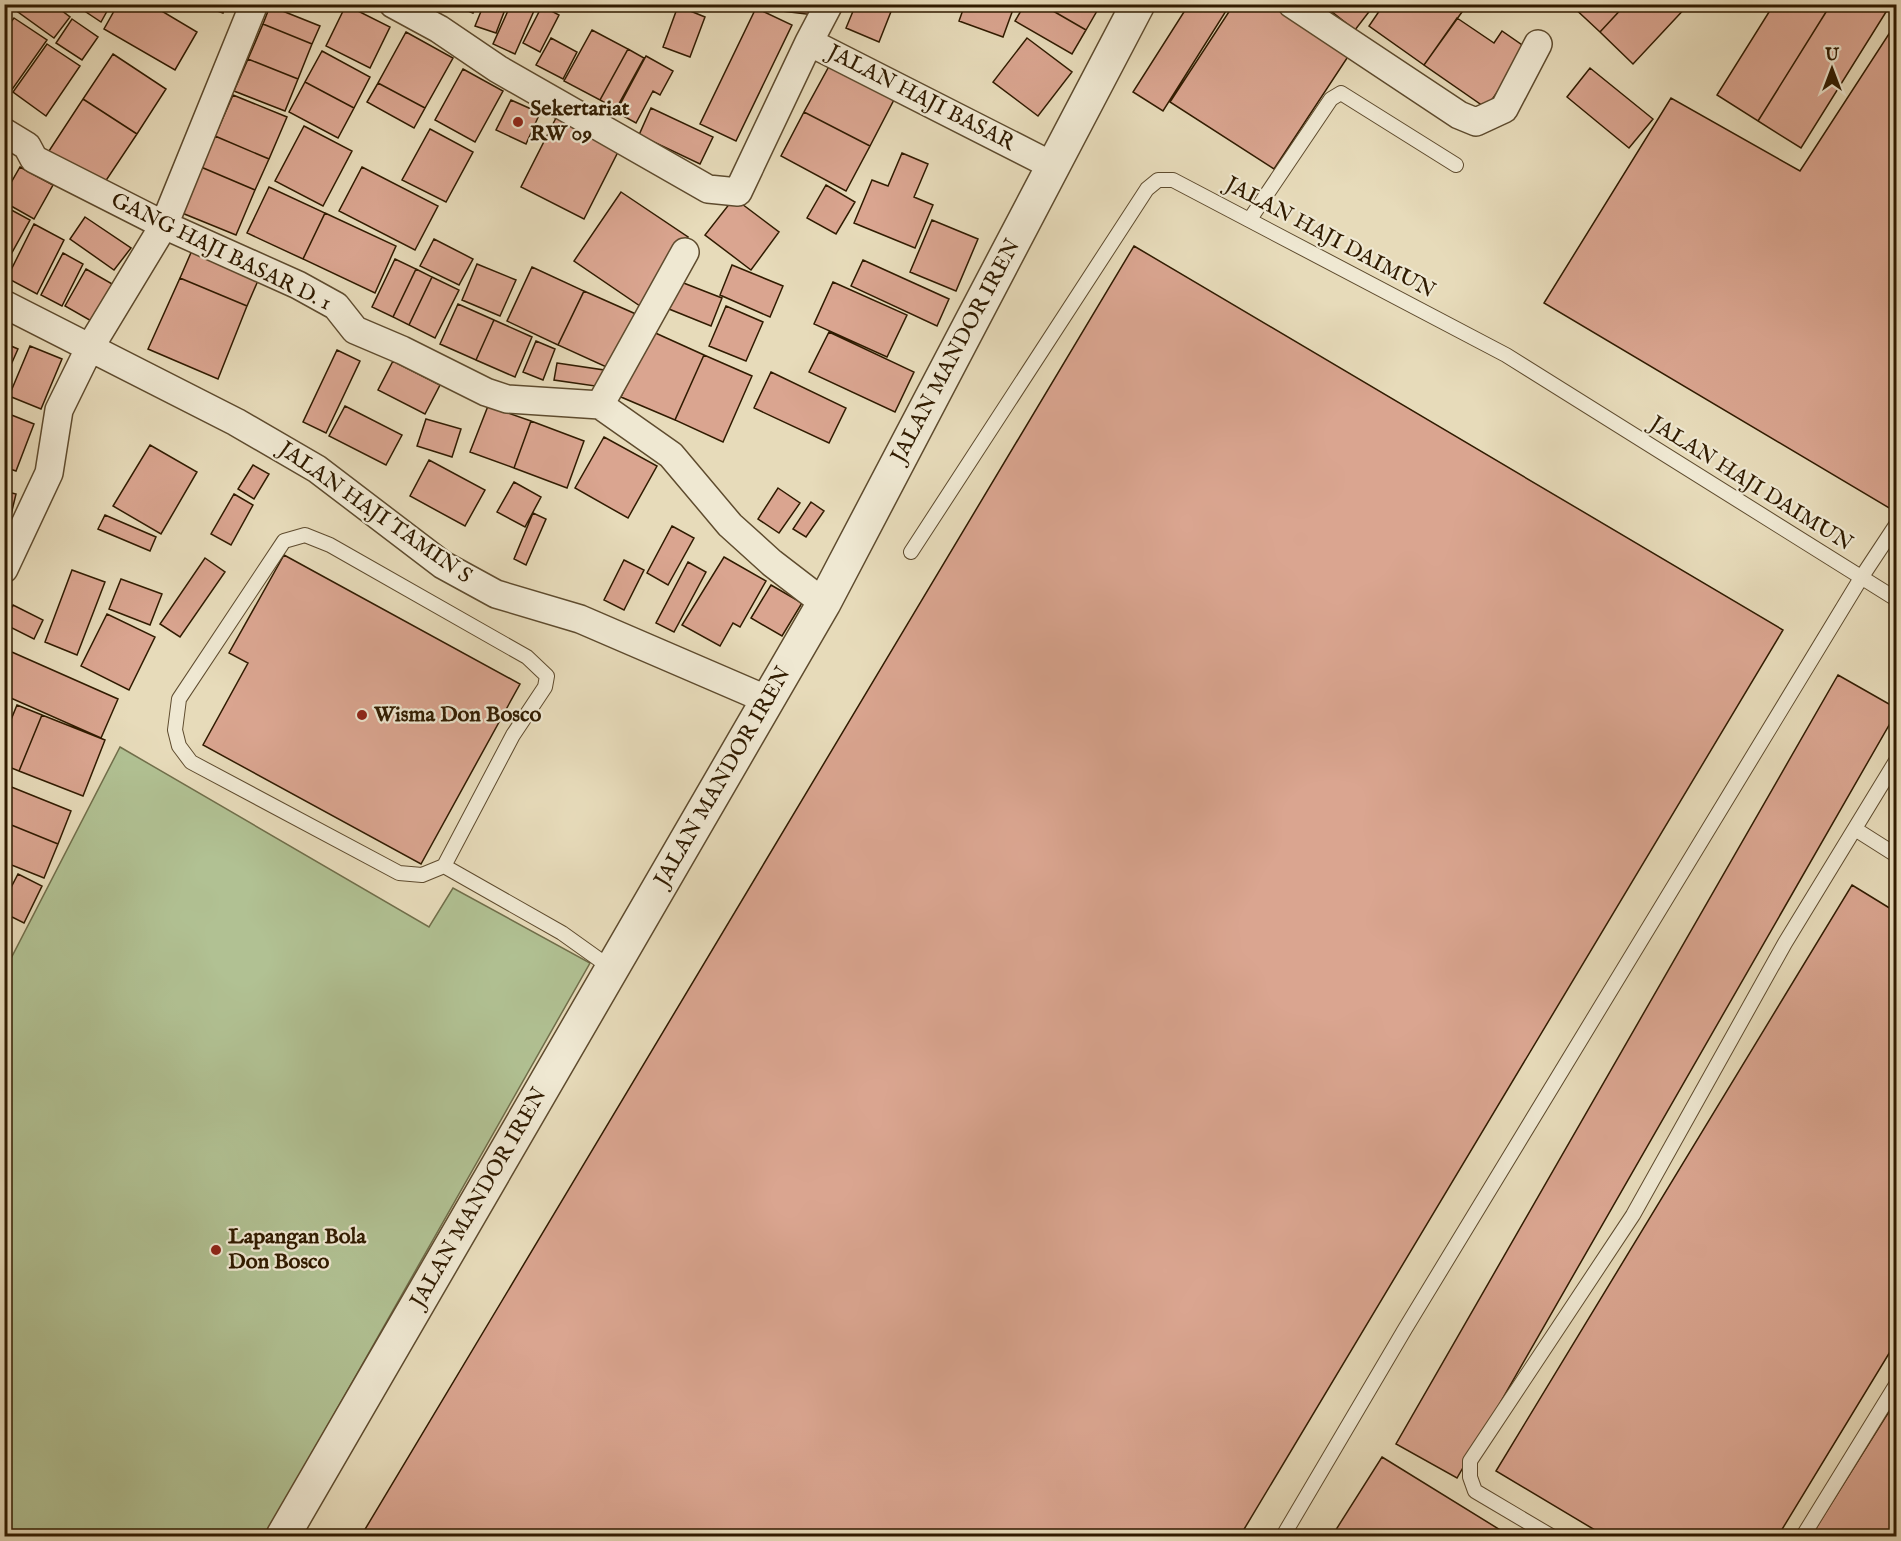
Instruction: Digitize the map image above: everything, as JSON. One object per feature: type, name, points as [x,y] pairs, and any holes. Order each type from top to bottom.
[{"type":"street","points":[[4,569],[49,473],[59,410],[89,349],[164,225],[254,4]]},
{"type":"street","name":"JALAN HAJI BASAR","points":[[393,4],[439,29],[498,69],[708,189],[738,192],[809,42],[1053,166]]},
{"type":"street","points":[[809,42],[829,4]]},
{"type":"street","name":"JALAN MANDOR IREN","points":[[283,1536],[824,603],[1138,4]]},
{"type":"street","points":[[1292,4],[1459,115],[1476,122],[1504,110],[1538,44]]},
{"type":"street","name":"GANG HAJI BASAR D. 1","points":[[4,132],[27,147],[34,159],[164,225],[298,285],[336,306],[355,330],[402,350],[486,392],[507,399],[527,402],[600,405]]},
{"type":"street","points":[[685,252],[600,405],[670,455],[730,525],[772,563],[824,603]]},
{"type":"street","name":"JALAN HAJI TAMIN S","points":[[4,304],[236,422],[317,469],[443,565],[496,594],[580,619],[768,700]]},
{"type":"lane","points":[[1250,219],[1331,99],[1341,93],[1456,165]]},
{"type":"lane","name":"JALAN HAJI DAIMUN","points":[[911,552],[1147,189],[1158,180],[1173,180],[1506,355],[1896,599]]},
{"type":"lane","points":[[1283,1536],[1405,1329],[1861,578],[1896,525]]},
{"type":"lane","points":[[305,535],[330,545],[527,657],[547,676],[545,687],[513,735],[444,866],[422,875],[399,873],[191,762],[179,746],[175,730],[179,699],[284,541],[305,535]]},
{"type":"lane","points":[[1551,1536],[1475,1491],[1470,1477],[1470,1461],[1634,1215],[1785,943],[1896,761]]},
{"type":"lane","points":[[1855,829],[1896,855]]},
{"type":"lane","points":[[444,866],[562,933],[611,968]]},
{"type":"lane","points":[[1803,1536],[1896,1385]]},
{"type":"green space","name":"Lapangan Bola Don Bosco","points":[[120,747],[429,927],[453,888],[590,963],[265,1536],[15,1536],[5,1528],[4,972]]},
{"type":"building","points":[[23,4],[53,4],[70,17],[54,38],[18,12]]},
{"type":"building","points":[[74,4],[111,4],[101,22]]},
{"type":"building","points":[[118,4],[150,4],[197,32],[175,70],[104,29]]},
{"type":"building","points":[[198,4],[226,4],[223,13]]},
{"type":"building","points":[[436,4],[477,4],[473,13],[453,5],[450,11]]},
{"type":"building","points":[[484,4],[506,7],[496,33],[475,26]]},
{"type":"building","points":[[511,4],[537,4],[515,54],[493,44]]},
{"type":"building","points":[[775,4],[816,4],[814,15],[774,10]]},
{"type":"building","points":[[856,4],[894,4],[879,42],[846,28]]},
{"type":"building","points":[[965,4],[1015,4],[1003,37],[959,21]]},
{"type":"building","points":[[1025,4],[1041,4],[1086,30],[1072,54],[1015,21]]},
{"type":"building","points":[[1041,4],[1101,4],[1086,30]]},
{"type":"building","points":[[1189,4],[1215,4],[1226,11],[1163,111],[1133,92]]},
{"type":"building","points":[[1234,4],[1285,4],[1353,49],[1274,169],[1170,102]]},
{"type":"building","points":[[1322,4],[1375,4],[1355,30]]},
{"type":"building","points":[[1384,4],[1467,5],[1424,65],[1369,26]]},
{"type":"building","points":[[1570,4],[1626,4],[1600,32]]},
{"type":"building","points":[[1626,4],[1689,4],[1633,64],[1600,32]]},
{"type":"building","points":[[1774,4],[1831,4],[1758,121],[1717,95]]},
{"type":"building","points":[[1831,4],[1891,4],[1801,148],[1758,121]]},
{"type":"building","points":[[346,5],[390,27],[370,68],[326,46]]},
{"type":"building","points":[[270,6],[320,26],[312,44],[263,24]]},
{"type":"building","points":[[542,6],[559,15],[540,52],[523,43]]},
{"type":"building","points":[[678,6],[705,17],[690,57],[663,47]]},
{"type":"building","points":[[756,8],[792,25],[736,141],[700,124]]},
{"type":"building","points":[[14,18],[47,40],[11,91],[4,86],[4,31]]},
{"type":"building","points":[[1457,18],[1494,43],[1502,31],[1528,49],[1486,108],[1424,65]]},
{"type":"building","points":[[72,19],[98,37],[82,60],[56,43]]},
{"type":"building","points":[[1896,23],[1896,512],[1544,303],[1671,98],[1800,171]]},
{"type":"building","points":[[263,24],[312,44],[298,79],[248,59]]},
{"type":"building","points":[[592,30],[628,49],[600,100],[564,81]]},
{"type":"building","points":[[406,32],[453,58],[425,108],[378,83]]},
{"type":"building","points":[[551,38],[577,52],[563,79],[536,65]]},
{"type":"building","points":[[1027,38],[1072,72],[1038,116],[993,82]]},
{"type":"building","points":[[47,44],[80,66],[46,116],[13,92]]},
{"type":"building","points":[[628,49],[644,58],[616,109],[600,100]]},
{"type":"building","points":[[322,51],[370,77],[354,108],[305,82]]},
{"type":"building","points":[[113,54],[166,89],[137,134],[83,99]]},
{"type":"building","points":[[646,56],[673,71],[660,95],[653,91],[636,123],[616,112]]},
{"type":"building","points":[[248,59],[298,79],[285,111],[234,91]]},
{"type":"building","points":[[833,59],[898,92],[870,146],[804,112]]},
{"type":"building","points":[[1590,68],[1653,119],[1629,148],[1567,97]]},
{"type":"building","points":[[463,69],[503,91],[475,142],[435,120]]},
{"type":"building","points":[[305,82],[354,108],[338,138],[289,112]]},
{"type":"building","points":[[378,83],[425,108],[414,128],[367,102]]},
{"type":"building","points":[[233,95],[287,117],[269,159],[215,136]]},
{"type":"building","points":[[83,99],[137,134],[101,188],[47,154]]},
{"type":"building","name":"Sekertariat RW 09","points":[[511,100],[540,113],[526,144],[496,130]]},
{"type":"building","points":[[651,108],[713,137],[700,164],[639,135]]},
{"type":"building","points":[[804,112],[870,146],[846,191],[781,156]]},
{"type":"building","points":[[558,114],[621,146],[584,219],[521,187]]},
{"type":"building","points":[[304,126],[352,151],[323,206],[275,181]]},
{"type":"building","points":[[430,129],[473,152],[446,202],[402,180]]},
{"type":"building","points":[[215,136],[269,159],[255,190],[201,167]]},
{"type":"building","points":[[902,153],[928,164],[914,197],[933,205],[915,248],[854,223],[872,180],[888,186]]},
{"type":"building","points":[[20,167],[53,185],[34,219],[4,202],[4,195]]},
{"type":"building","points":[[201,167],[255,190],[236,235],[182,213]]},
{"type":"building","points":[[362,167],[438,206],[415,250],[339,211]]},
{"type":"building","points":[[826,185],[855,202],[836,234],[807,218]]},
{"type":"building","points":[[269,187],[325,213],[303,259],[247,233]]},
{"type":"building","points":[[621,192],[688,237],[640,306],[574,261]]},
{"type":"building","points":[[734,198],[779,232],[751,270],[705,235]]},
{"type":"building","points":[[4,206],[30,220],[4,267]]},
{"type":"building","points":[[325,213],[396,246],[375,293],[303,259]]},
{"type":"building","points":[[85,217],[131,248],[114,270],[70,239]]},
{"type":"building","points":[[932,220],[978,239],[956,291],[910,272]]},
{"type":"building","points":[[34,224],[64,240],[37,294],[7,278]]},
{"type":"building","points":[[434,239],[473,259],[459,285],[420,266]]},
{"type":"building","points":[[1134,246],[1783,630],[1240,1536],[361,1536]]},
{"type":"building","points":[[193,248],[260,276],[247,306],[180,278]]},
{"type":"building","points":[[63,253],[83,264],[62,306],[41,295]]},
{"type":"building","points":[[395,259],[416,269],[393,317],[372,307]]},
{"type":"building","points":[[863,260],[949,299],[937,326],[851,286]]},
{"type":"building","points":[[477,264],[516,280],[500,316],[462,300]]},
{"type":"building","points":[[732,265],[783,286],[770,317],[720,295]]},
{"type":"building","points":[[532,267],[584,291],[558,345],[507,321]]},
{"type":"building","points":[[86,269],[114,285],[93,322],[65,306]]},
{"type":"building","points":[[416,269],[432,277],[409,325],[393,317]]},
{"type":"building","points":[[432,277],[459,290],[435,338],[409,325]]},
{"type":"building","points":[[180,278],[247,306],[218,379],[148,349]]},
{"type":"building","points":[[681,282],[722,298],[711,326],[669,309]]},
{"type":"building","points":[[833,282],[907,315],[887,357],[814,324]]},
{"type":"building","points":[[584,291],[638,315],[613,370],[558,345]]},
{"type":"building","points":[[458,304],[494,320],[476,360],[440,344]]},
{"type":"building","points":[[726,306],[763,322],[746,361],[709,346]]},
{"type":"building","points":[[494,320],[532,337],[515,377],[476,360]]},
{"type":"building","points":[[651,331],[704,355],[675,420],[621,397]]},
{"type":"building","points":[[829,332],[914,372],[895,412],[809,372]]},
{"type":"building","points":[[536,341],[555,349],[543,380],[523,372]]},
{"type":"building","points":[[4,343],[18,349],[6,376],[4,375]]},
{"type":"building","points":[[30,346],[62,359],[41,409],[9,396]]},
{"type":"building","points":[[337,350],[360,361],[326,433],[303,422]]},
{"type":"building","points":[[704,355],[752,376],[723,442],[675,420]]},
{"type":"building","points":[[393,361],[440,385],[425,414],[378,390]]},
{"type":"building","points":[[557,363],[604,370],[602,387],[554,380]]},
{"type":"building","points":[[771,372],[846,408],[829,443],[754,408]]},
{"type":"building","points":[[345,406],[402,435],[386,465],[329,436]]},
{"type":"building","points":[[488,406],[531,421],[514,468],[470,452]]},
{"type":"building","points":[[4,412],[34,424],[16,471],[4,467]]},
{"type":"building","points":[[426,419],[461,429],[452,457],[417,446]]},
{"type":"building","points":[[531,421],[584,441],[567,488],[514,468]]},
{"type":"building","points":[[604,437],[657,466],[628,518],[575,488]]},
{"type":"building","points":[[150,445],[197,472],[161,534],[113,506]]},
{"type":"building","points":[[429,460],[485,490],[465,526],[410,496]]},
{"type":"building","points":[[253,465],[269,474],[254,499],[238,489]]},
{"type":"building","points":[[514,482],[541,497],[525,527],[497,512]]},
{"type":"building","points":[[778,488],[800,503],[779,533],[758,519]]},
{"type":"building","points":[[4,491],[16,494],[9,523],[4,522]]},
{"type":"building","points":[[234,494],[253,505],[231,545],[211,534]]},
{"type":"building","points":[[811,502],[824,511],[806,537],[793,529]]},
{"type":"building","points":[[533,513],[546,519],[526,565],[514,559]]},
{"type":"building","points":[[105,515],[156,537],[150,551],[98,529]]},
{"type":"building","points":[[672,526],[694,538],[668,585],[647,573]]},
{"type":"building","name":"Wisma Don Bosco","points":[[284,555],[520,684],[421,864],[203,745],[248,663],[229,653]]},
{"type":"building","points":[[724,557],[766,581],[740,627],[733,623],[720,646],[682,625]]},
{"type":"building","points":[[205,558],[225,572],[180,637],[160,624]]},
{"type":"building","points":[[624,560],[644,570],[624,610],[604,600]]},
{"type":"building","points":[[688,562],[706,572],[674,632],[656,623]]},
{"type":"building","points":[[72,570],[105,582],[77,655],[45,642]]},
{"type":"building","points":[[121,579],[162,594],[150,625],[109,609]]},
{"type":"building","points":[[771,585],[802,603],[782,636],[751,618]]},
{"type":"building","points":[[13,605],[43,620],[34,639],[4,624]]},
{"type":"building","points":[[107,614],[155,637],[129,690],[81,666]]},
{"type":"building","points":[[5,649],[118,699],[101,738],[4,695]]},
{"type":"building","points":[[1838,675],[1896,708],[1896,713],[1457,1478],[1396,1444]]},
{"type":"building","points":[[17,705],[42,715],[19,771],[4,765],[4,737]]},
{"type":"building","points":[[42,715],[105,740],[83,796],[19,771]]},
{"type":"building","points":[[4,784],[71,811],[58,844],[4,822]]},
{"type":"building","points":[[4,822],[58,844],[44,878],[4,862]]},
{"type":"building","points":[[18,874],[42,886],[24,923],[4,913],[4,901]]},
{"type":"building","points":[[1852,885],[1896,912],[1896,1342],[1778,1536],[1605,1536],[1496,1471]]},
{"type":"building","points":[[1893,1405],[1896,1407],[1896,1535],[1811,1536]]},
{"type":"building","points":[[1382,1457],[1510,1536],[1332,1536]]},
{"type":"place","name":"Sekertariat RW 09","points":[[518,122]]},
{"type":"place","name":"Wisma Don Bosco","points":[[362,715]]},
{"type":"place","name":"Lapangan Bola Don Bosco","points":[[216,1250]]}]
